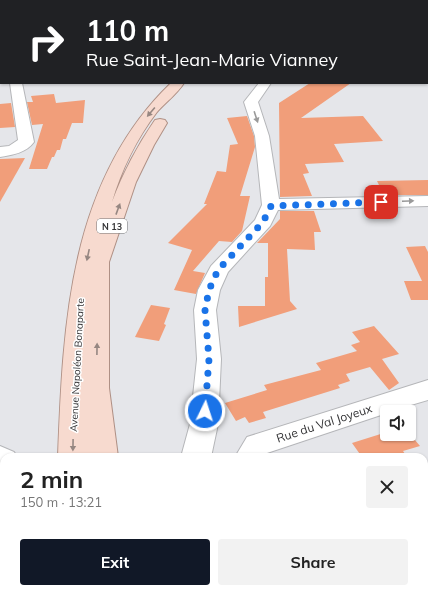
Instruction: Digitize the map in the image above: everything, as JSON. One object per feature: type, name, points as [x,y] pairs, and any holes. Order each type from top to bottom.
[{"type":"main road","name":"Avenue Napoléon Bonaparte","points":[[102,453],[85,383],[81,289],[94,227],[107,187],[129,144],[150,113],[177,84]]},
{"type":"main road","name":"Avenue Napoléon Bonaparte","points":[[74,453],[85,383],[99,262],[128,182],[146,145],[165,115],[191,84]]},
{"type":"street","points":[[0,152],[13,150],[26,142],[16,84]]},
{"type":"street","points":[[197,453],[204,424],[209,366],[205,310],[209,290],[218,270],[263,222],[271,206],[262,136],[251,102],[264,84]]},
{"type":"street","points":[[271,206],[428,201]]},
{"type":"street","name":"Rue du Val Joyeux","points":[[252,453],[257,445],[428,390]]},
{"type":"building","points":[[308,84],[350,84],[301,118],[363,116],[383,141],[334,144],[344,162],[305,164],[309,173],[303,174],[312,196],[280,197],[279,103]]},
{"type":"building","points":[[54,94],[56,103],[85,100],[83,123],[72,123],[66,139],[63,139],[60,150],[57,150],[54,157],[52,157],[47,169],[29,169],[43,124],[32,125],[27,102],[33,102],[31,96]]},
{"type":"building","points":[[11,103],[15,127],[0,128],[0,104]]},
{"type":"building","points":[[247,116],[254,136],[255,147],[240,196],[250,196],[242,231],[232,242],[219,241],[193,271],[205,273],[196,294],[174,290],[192,250],[168,243],[207,204],[204,204],[217,171],[226,172],[230,145],[238,144],[227,118]]},
{"type":"building","points":[[25,158],[0,202],[0,159]]},
{"type":"building","points":[[428,180],[428,195],[384,195],[377,181]]},
{"type":"building","points":[[280,211],[314,211],[321,232],[314,232],[315,250],[287,249],[290,301],[297,309],[239,327],[238,306],[265,306],[265,277],[268,277],[268,243],[257,243],[280,219]]},
{"type":"building","points":[[425,246],[428,252],[428,300],[411,300],[404,281],[422,281],[406,247]]},
{"type":"building","points":[[151,305],[170,308],[164,324],[166,325],[159,341],[135,337]]},
{"type":"building","points":[[374,326],[399,354],[382,359],[399,383],[389,390],[370,367],[346,374],[350,381],[338,385],[340,388],[263,412],[266,418],[249,423],[245,417],[236,421],[225,403],[267,390],[264,385],[321,370],[316,363],[357,351],[351,345],[360,342],[352,332]]},
{"type":"building","points":[[380,434],[380,441],[416,441],[420,446],[403,451],[404,453],[359,453],[352,443]]},
{"type":"route","points":[[205,411],[209,359],[205,310],[209,290],[218,270],[263,222],[271,206],[381,202]]}]
